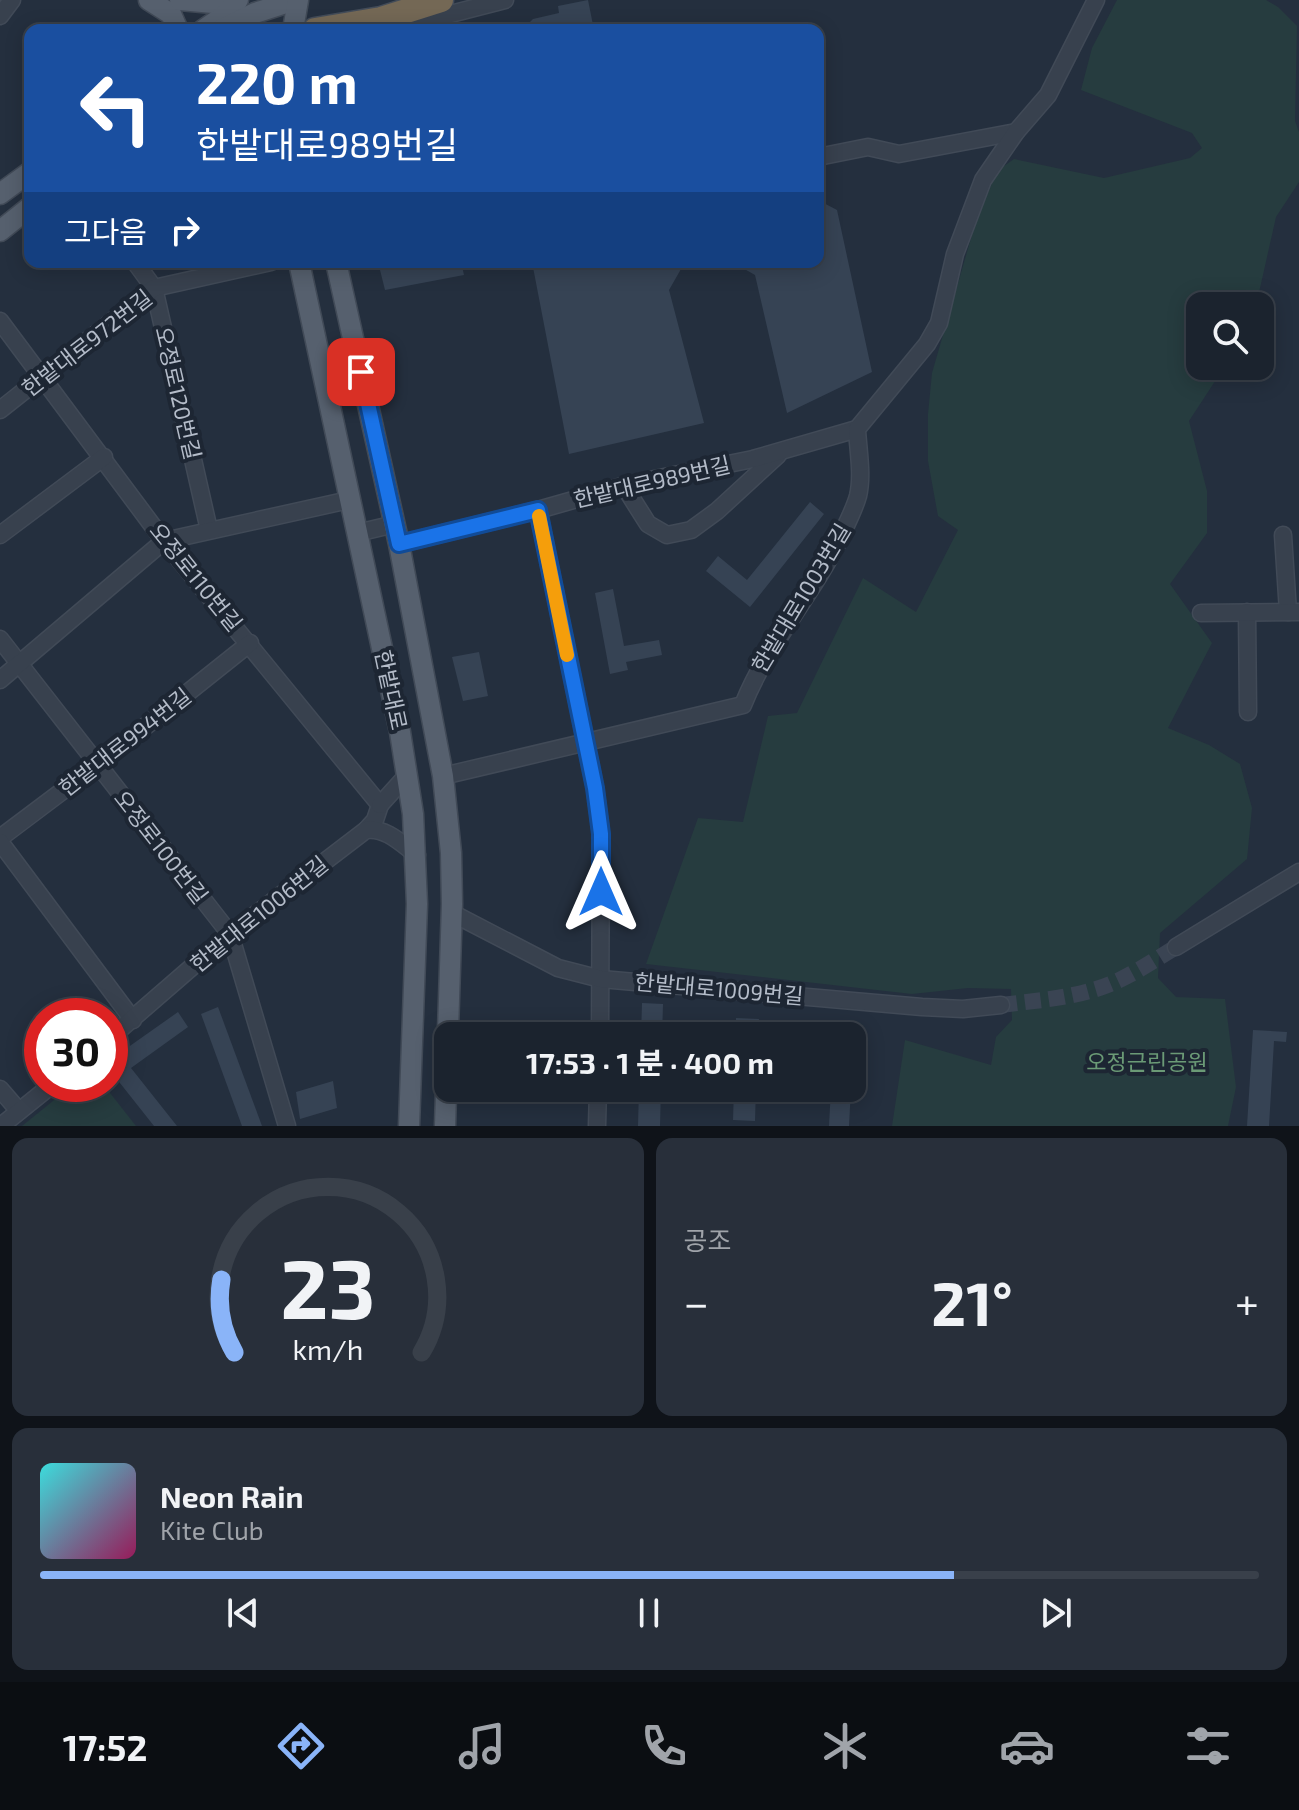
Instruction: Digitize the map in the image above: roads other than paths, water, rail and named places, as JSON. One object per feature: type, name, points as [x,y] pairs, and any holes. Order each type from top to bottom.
[{"type":"highway","points":[[376,24],[441,0]]},
{"type":"main road","points":[[149,0],[171,14],[175,24]]},
{"type":"main road","points":[[180,0],[213,3],[222,0]]},
{"type":"main road","points":[[212,24],[238,0]]},
{"type":"main road","points":[[234,24],[296,0],[294,24]]},
{"type":"main road","points":[[0,194],[24,176]]},
{"type":"main road","points":[[0,231],[24,212]]},
{"type":"main road","name":"한밭대로","points":[[300,268],[408,774],[417,855],[409,1126]]},
{"type":"main road","name":"한밭대로","points":[[337,268],[397,534],[443,776],[451,853],[452,913],[445,1126]]},
{"type":"street","points":[[0,16],[12,0]]},
{"type":"street","points":[[382,24],[435,18],[505,0]]},
{"type":"street","points":[[857,429],[927,344],[939,323],[955,254],[983,180],[1016,132],[1048,95],[1096,0]]},
{"type":"street","points":[[824,156],[868,147],[899,154],[1016,132]]},
{"type":"street","name":"오정로120번길","points":[[139,268],[154,288],[209,530]]},
{"type":"street","name":"한밭대로972번길","points":[[0,410],[154,288],[244,268]]},
{"type":"street","name":"오정로110번길","points":[[0,321],[164,541],[380,805]]},
{"type":"street","name":"한밭대로989번길","points":[[357,533],[397,534],[538,510],[624,486],[782,451],[857,429]]},
{"type":"street","name":"한밭대로1003번길","points":[[443,776],[743,705],[753,680],[832,554],[858,496],[857,429]]},
{"type":"street","points":[[624,486],[648,524],[667,535],[691,530],[717,511],[782,451]]},
{"type":"street","points":[[0,535],[104,457]]},
{"type":"street","points":[[0,680],[164,541],[349,500]]},
{"type":"street","points":[[538,510],[601,834],[600,1022]]},
{"type":"street","points":[[1201,613],[1294,612],[1283,535]]},
{"type":"street","points":[[1247,612],[1248,712]]},
{"type":"street","name":"오정로100번길","points":[[0,639],[230,934],[287,1126]]},
{"type":"street","name":"한밭대로994번길","points":[[133,1020],[0,840],[250,643]]},
{"type":"street","points":[[366,830],[375,820],[380,805],[408,774]]},
{"type":"street","points":[[366,830],[387,833],[417,855]]},
{"type":"street","name":"한밭대로1006번길","points":[[128,1024],[230,934],[366,830]]},
{"type":"street","points":[[1176,947],[1299,872]]},
{"type":"street","name":"한밭대로1009번길","points":[[452,913],[558,968],[601,979],[922,1007],[963,1009],[1001,1005]]},
{"type":"street","points":[[0,1089],[19,1111]]},
{"type":"street","points":[[1,1126],[30,1102]]},
{"type":"street","points":[[597,1126],[598,1102]]},
{"type":"tunnel","points":[[1001,1005],[1059,998],[1104,987],[1136,972],[1176,947]]},
{"type":"park label","name":"오정근린공원","points":[[1147,1062]]}]
